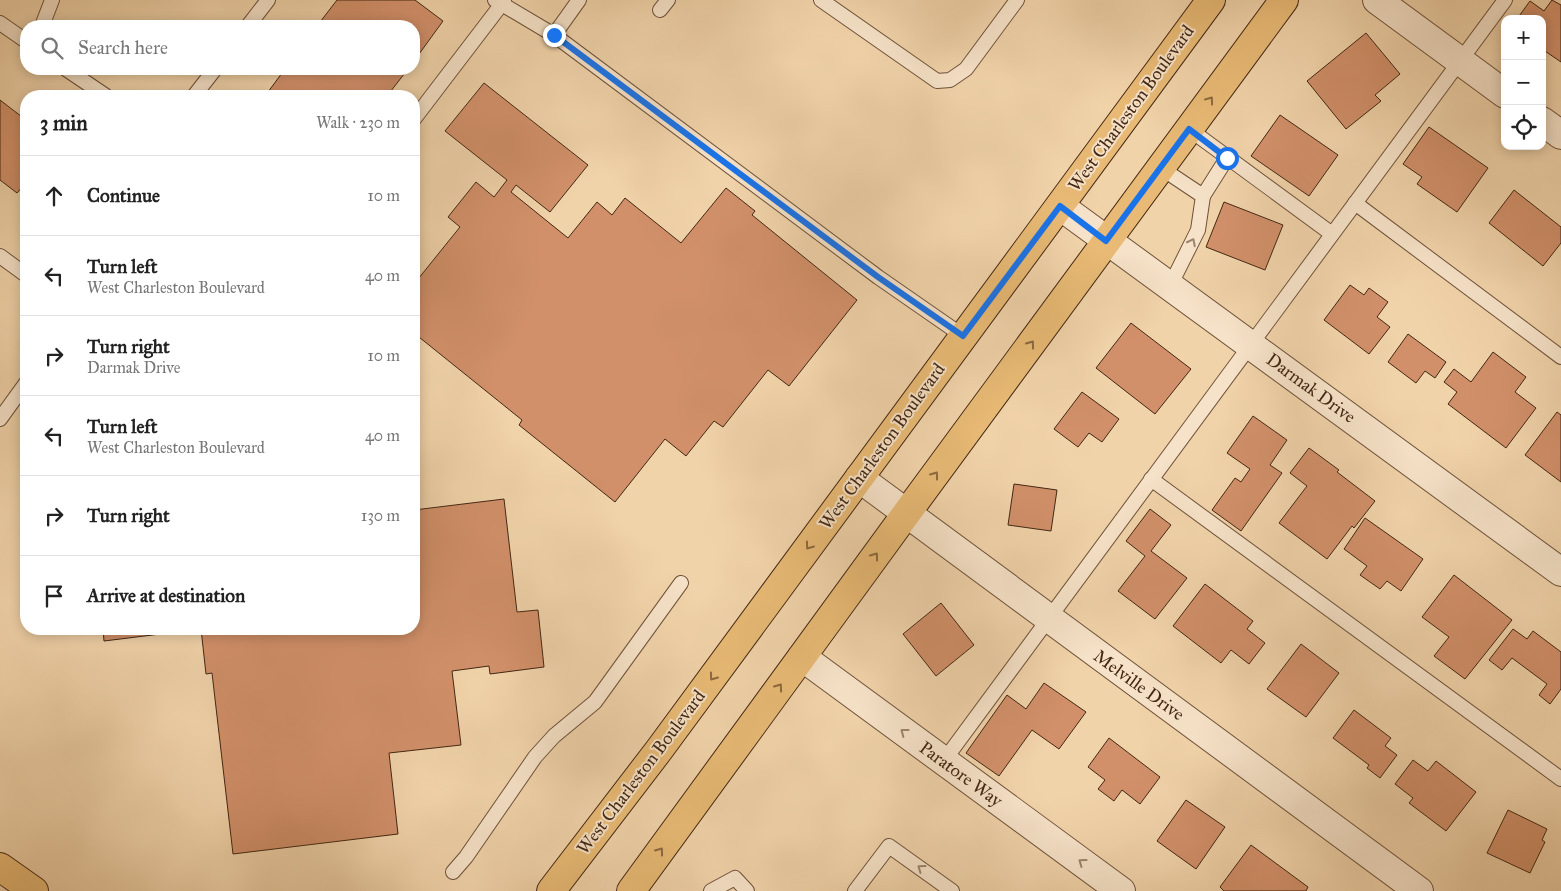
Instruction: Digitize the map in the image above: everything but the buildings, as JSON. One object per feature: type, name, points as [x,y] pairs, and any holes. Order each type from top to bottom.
[{"type":"main road","name":"West Charleston Boulevard","points":[[551,891],[659,750],[1211,0]]},
{"type":"main road","points":[[631,891],[1284,0]]},
{"type":"street","points":[[1377,0],[1501,91]]},
{"type":"street","points":[[1546,124],[1561,135]]},
{"type":"street","name":"Darmak Drive","points":[[1060,206],[1561,572]]},
{"type":"street","name":"Melville Drive","points":[[859,478],[1419,891]]},
{"type":"street","name":"Paratore Way","points":[[802,657],[1121,891]]},
{"type":"lane","points":[[44,20],[52,0]]},
{"type":"lane","points":[[253,20],[268,0]]},
{"type":"lane","points":[[554,35],[579,0]]},
{"type":"lane","points":[[821,0],[937,81],[950,80],[966,69],[1017,0]]},
{"type":"lane","points":[[943,762],[1504,0]]},
{"type":"lane","points":[[420,111],[500,2],[554,35],[878,277],[963,336]]},
{"type":"lane","points":[[0,23],[20,37]]},
{"type":"lane","points":[[75,75],[97,90]]},
{"type":"lane","points":[[199,90],[210,75]]},
{"type":"lane","points":[[1189,129],[1332,234]]},
{"type":"lane","points":[[1170,286],[1198,230],[1203,196],[1227,158]]},
{"type":"lane","points":[[1161,168],[1203,196]]},
{"type":"lane","points":[[1355,202],[1561,357]]},
{"type":"lane","points":[[0,256],[20,271]]},
{"type":"lane","points":[[0,419],[20,391]]},
{"type":"lane","points":[[1151,479],[1561,779]]},
{"type":"lane","points":[[453,872],[466,857],[535,757],[554,736],[595,702],[681,583]]},
{"type":"lane","points":[[855,891],[889,846],[952,891]]},
{"type":"lane","points":[[712,891],[735,878],[747,891]]},
{"type":"route","points":[[554,35],[878,277],[963,336],[1060,206],[1106,241],[1189,129],[1227,158]]}]
